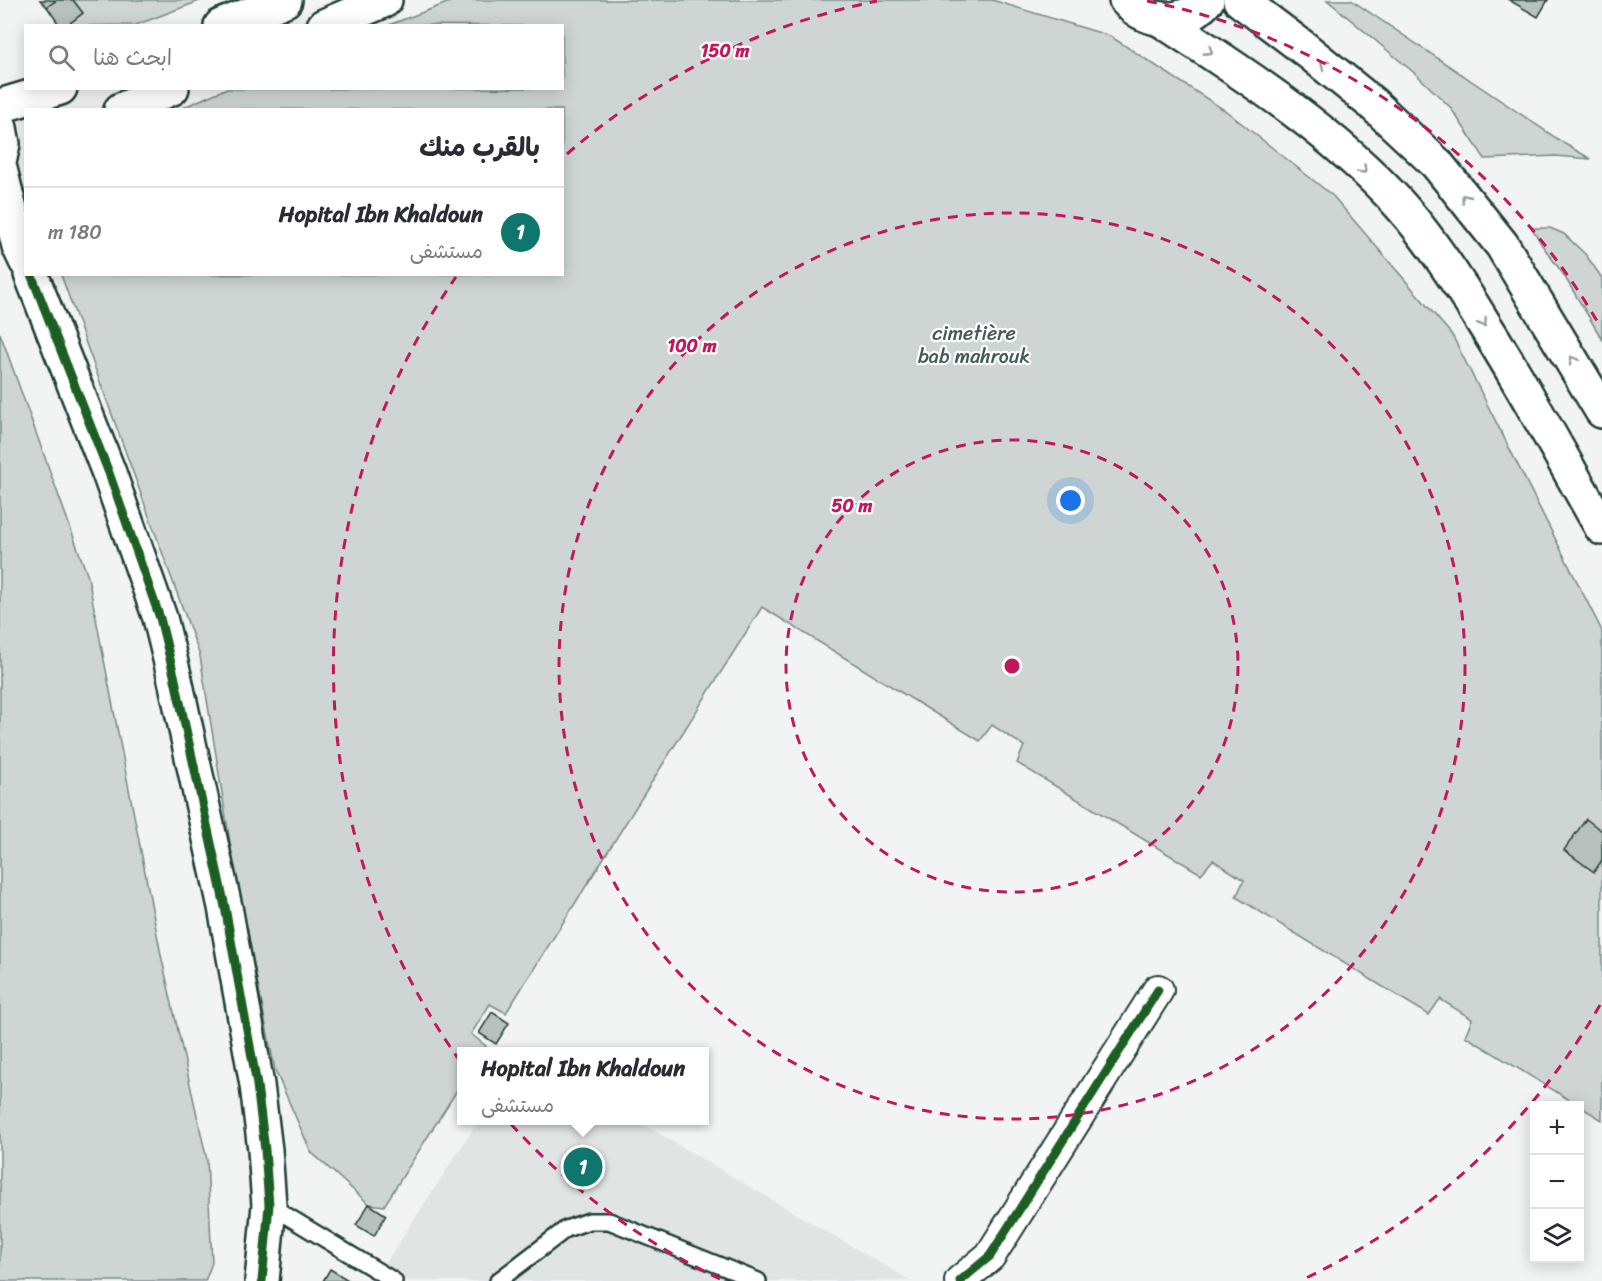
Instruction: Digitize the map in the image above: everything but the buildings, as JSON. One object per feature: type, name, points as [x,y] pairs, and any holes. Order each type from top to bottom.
[{"type":"main road","points":[[225,24],[285,0]]},
{"type":"main road","points":[[329,24],[385,0]]},
{"type":"main road","points":[[1160,20],[1189,15],[1207,0]]},
{"type":"main road","points":[[1240,0],[1373,104],[1437,164],[1502,245],[1602,411]]},
{"type":"main road","points":[[1126,1],[1224,61],[1284,104],[1343,150],[1400,206],[1451,271],[1504,355],[1602,528]]},
{"type":"main road","points":[[0,106],[53,90]]},
{"type":"main road","points":[[126,108],[167,90]]},
{"type":"main road","points":[[0,129],[3,144],[0,159]]},
{"type":"main road","points":[[0,159],[24,150]]},
{"type":"main road","points":[[0,169],[24,257]]},
{"type":"main road","points":[[0,217],[24,259]]},
{"type":"main road","points":[[31,276],[109,473],[160,618],[225,907],[257,1085],[265,1150],[268,1205],[262,1281]]},
{"type":"street","points":[[960,1281],[990,1256],[1158,990]]},
{"type":"lane","points":[[268,1205],[394,1281]]},
{"type":"lane","points":[[498,1281],[566,1229],[589,1221],[609,1221],[758,1281]]},
{"type":"shaded area","points":[[476,1125],[644,1125],[911,1281],[374,1281]]},
{"type":"green space","points":[[73,0],[202,0],[139,24],[69,24],[83,13]]},
{"type":"green space","name":"cimetière bab mahrouk","points":[[455,0],[992,0],[1110,36],[1226,111],[1333,196],[1452,335],[1602,631],[1602,1120],[1584,1109],[1584,1101],[1571,1101],[1465,1036],[1472,1019],[1440,999],[1429,1015],[1236,897],[1244,880],[1213,860],[1201,874],[1017,763],[1024,746],[992,725],[980,741],[762,607],[506,1013],[490,1004],[471,1034],[486,1046],[457,1047],[457,1090],[384,1206],[369,1204],[311,1152],[275,1070],[233,861],[200,656],[61,276],[564,276],[564,108],[182,108],[223,90],[564,90],[564,24],[392,24]]},
{"type":"green space","points":[[1327,0],[1351,0],[1565,144],[1591,159],[1556,156],[1485,159],[1450,107],[1418,76]]},
{"type":"green space","points":[[1532,228],[1550,228],[1564,234],[1586,255],[1602,278],[1602,339],[1563,274]]},
{"type":"green space","points":[[0,333],[88,577],[161,955],[207,1160],[212,1263],[205,1281],[0,1281]]},
{"type":"cycle path","points":[[32,276],[109,473],[160,618],[174,675],[225,907],[257,1085],[269,1205],[262,1281]]},
{"type":"cycle path","points":[[960,1281],[990,1256],[1158,990]]},
{"type":"place","name":"Hopital Ibn Khaldoun","points":[[583,1167]]}]
